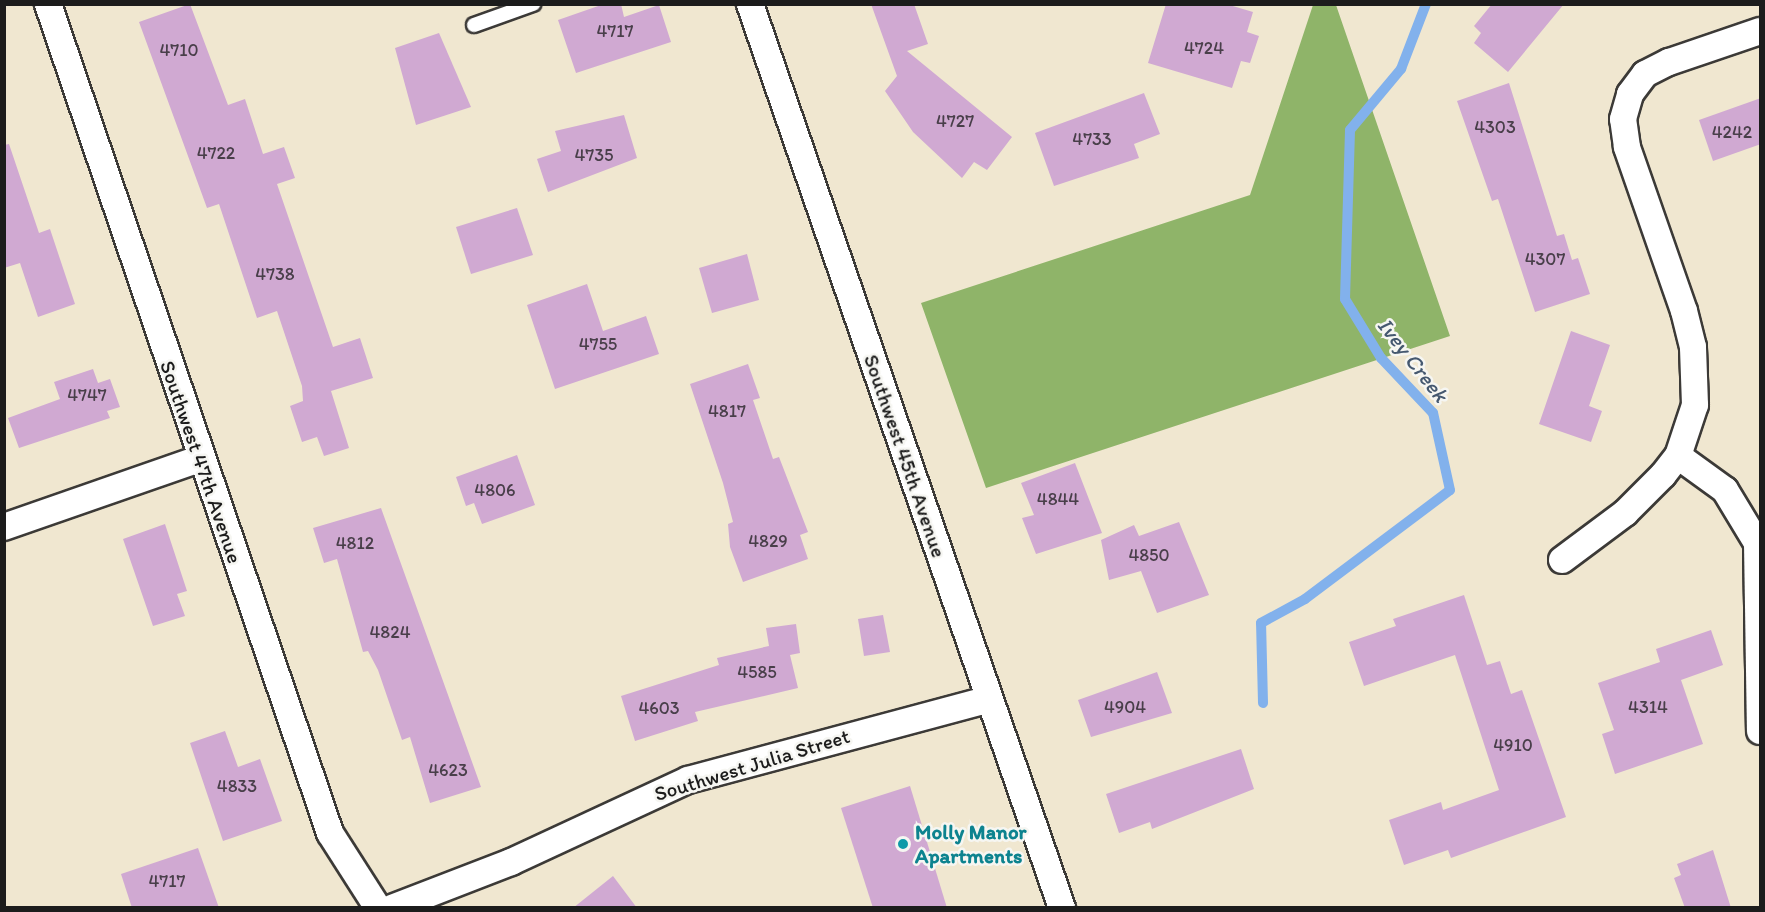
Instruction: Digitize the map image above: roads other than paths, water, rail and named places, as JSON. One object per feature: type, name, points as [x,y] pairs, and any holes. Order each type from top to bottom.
[{"type":"street","name":"Southwest 47th Avenue","points":[[48,4],[199,459],[330,833],[378,908]]},
{"type":"street","name":"Southwest 45th Avenue","points":[[750,4],[987,700],[1062,908]]},
{"type":"street","points":[[1562,560],[1645,496],[1678,456],[1695,405],[1692,347],[1627,147],[1623,119],[1630,94],[1645,74],[1669,62],[1761,31]]},
{"type":"street","points":[[1678,456],[1725,490],[1757,543],[1761,731]]},
{"type":"street","points":[[4,527],[199,459]]},
{"type":"street","name":"Southwest Julia Street","points":[[392,908],[511,861],[688,780],[987,700]]},
{"type":"lane","points":[[474,25],[532,4]]},
{"type":"waterway","name":"Ivey Creek","points":[[1263,703],[1261,623],[1305,599],[1450,490],[1433,413],[1381,358],[1345,299],[1350,130],[1401,69],[1426,4]]},
{"type":"place","name":"Molly Manor Apartments","points":[[903,844]]}]
